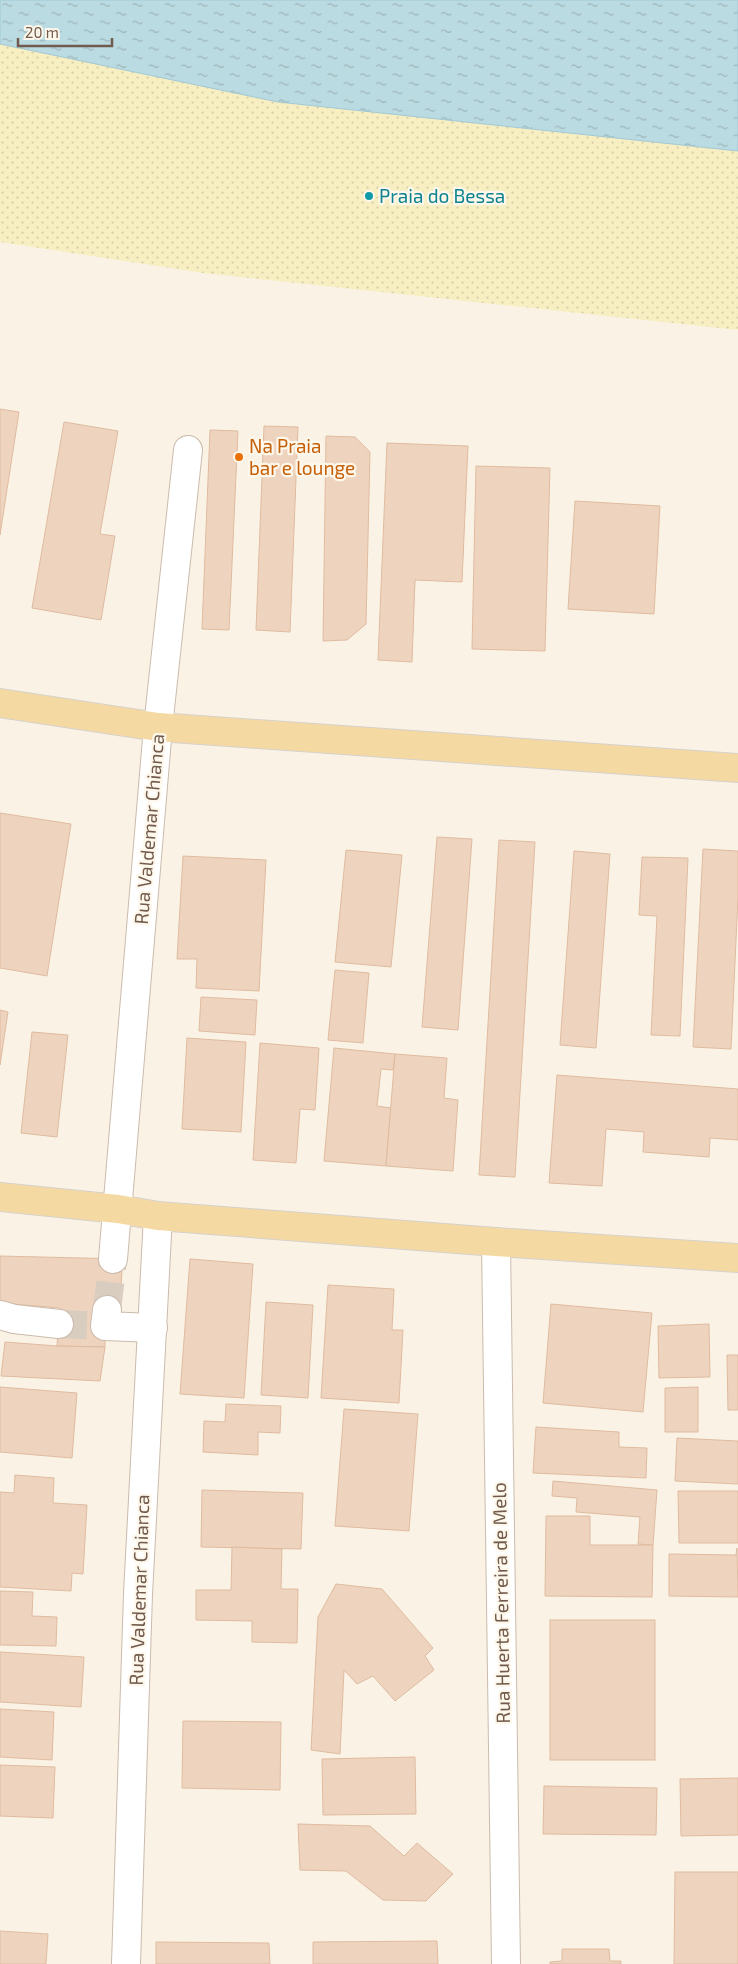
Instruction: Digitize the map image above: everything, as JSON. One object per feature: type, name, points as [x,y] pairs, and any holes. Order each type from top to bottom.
[{"type":"main road","points":[[0,703],[158,727],[738,768]]},
{"type":"main road","points":[[0,1197],[118,1209],[158,1216],[496,1242],[738,1258]]},
{"type":"street","name":"Rua Valdemar Chianca","points":[[113,1259],[158,727],[188,450]]},
{"type":"street","name":"Rua Valdemar Chianca","points":[[126,1964],[138,1594],[158,1216]]},
{"type":"street","name":"Rua Huerta Ferreira de Melo","points":[[496,1242],[506,1964]]},
{"type":"street","points":[[0,1316],[59,1324]]},
{"type":"street","points":[[106,1318],[153,1328]]},
{"type":"sand","name":"Praia do Bessa","points":[[0,44],[278,102],[738,151],[738,330],[203,273],[0,242]]},
{"type":"water","points":[[0,0],[738,0],[738,151],[278,102],[0,44]]},
{"type":"building","points":[[0,409],[19,412],[0,535]]},
{"type":"building","points":[[64,422],[118,431],[100,534],[115,536],[101,620],[32,608]]},
{"type":"building","points":[[264,426],[298,427],[290,632],[256,630]]},
{"type":"building","points":[[210,430],[238,431],[229,630],[202,629]]},
{"type":"building","points":[[326,436],[355,437],[370,452],[366,624],[347,640],[323,641]]},
{"type":"building","points":[[387,443],[468,446],[462,582],[415,580],[412,662],[378,660]]},
{"type":"building","points":[[476,466],[550,468],[545,651],[472,649]]},
{"type":"building","points":[[575,501],[660,506],[654,614],[568,609]]},
{"type":"building","points":[[0,813],[71,824],[47,976],[0,968]]},
{"type":"building","points":[[437,837],[472,839],[458,1030],[422,1027]]},
{"type":"building","points":[[499,840],[535,842],[515,1177],[479,1175]]},
{"type":"building","points":[[703,849],[738,851],[738,897],[731,1049],[693,1047]]},
{"type":"building","points":[[346,850],[402,855],[391,967],[335,962]]},
{"type":"building","points":[[574,851],[610,854],[596,1048],[560,1045]]},
{"type":"building","points":[[183,856],[266,860],[259,991],[196,988],[197,959],[177,959]]},
{"type":"building","points":[[642,857],[688,858],[680,1036],[651,1035],[657,916],[639,915]]},
{"type":"building","points":[[335,970],[369,973],[363,1043],[328,1040]]},
{"type":"building","points":[[201,997],[257,1000],[255,1035],[199,1031]]},
{"type":"building","points":[[0,1010],[8,1012],[0,1065]]},
{"type":"building","points":[[32,1032],[68,1035],[57,1137],[21,1133]]},
{"type":"building","points":[[187,1038],[246,1042],[241,1132],[182,1129]]},
{"type":"building","points":[[260,1043],[319,1048],[315,1110],[300,1109],[296,1163],[253,1160]]},
{"type":"building","points":[[334,1048],[395,1054],[393,1070],[381,1069],[377,1106],[391,1108],[386,1166],[324,1161]]},
{"type":"building","points":[[395,1054],[447,1058],[444,1098],[458,1100],[453,1171],[386,1166]]},
{"type":"building","points":[[557,1075],[738,1089],[738,1140],[710,1138],[709,1157],[643,1152],[644,1132],[606,1129],[602,1186],[549,1183]]},
{"type":"building","points":[[0,1256],[123,1259],[119,1311],[105,1326],[105,1347],[57,1346],[60,1308],[0,1303]]},
{"type":"building","points":[[190,1259],[253,1264],[244,1398],[180,1394]]},
{"type":"building","points":[[328,1285],[394,1289],[392,1330],[403,1330],[399,1403],[321,1398]]},
{"type":"building","points":[[266,1302],[313,1305],[308,1398],[261,1395]]},
{"type":"building","points":[[551,1304],[652,1313],[643,1412],[543,1403]]},
{"type":"building","points":[[709,1324],[710,1377],[659,1378],[658,1326]]},
{"type":"building","points":[[5,1342],[105,1347],[100,1381],[1,1376]]},
{"type":"building","points":[[727,1355],[738,1355],[738,1410],[728,1410]]},
{"type":"building","points":[[0,1387],[77,1393],[72,1458],[0,1452]]},
{"type":"building","points":[[698,1387],[698,1432],[665,1432],[665,1388]]},
{"type":"building","points":[[226,1404],[281,1406],[280,1433],[258,1432],[258,1455],[203,1452],[204,1421],[225,1422]]},
{"type":"building","points":[[344,1409],[418,1414],[409,1531],[335,1526]]},
{"type":"building","points":[[536,1427],[619,1432],[619,1447],[647,1448],[646,1478],[533,1473]]},
{"type":"building","points":[[677,1438],[738,1441],[738,1484],[675,1481]]},
{"type":"building","points":[[15,1475],[54,1478],[53,1503],[87,1505],[83,1574],[72,1573],[71,1591],[0,1587],[0,1492],[14,1493]]},
{"type":"building","points":[[553,1481],[657,1490],[653,1545],[638,1544],[640,1517],[576,1512],[577,1498],[552,1496]]},
{"type":"building","points":[[202,1490],[303,1493],[301,1549],[201,1547]]},
{"type":"building","points":[[678,1491],[738,1491],[738,1543],[679,1543]]},
{"type":"building","points":[[546,1516],[590,1516],[590,1545],[653,1545],[652,1597],[545,1596]]},
{"type":"building","points":[[232,1547],[282,1549],[281,1589],[298,1589],[297,1643],[252,1642],[252,1621],[196,1620],[196,1590],[231,1590]]},
{"type":"building","points":[[737,1548],[738,1597],[669,1596],[669,1554],[736,1555]]},
{"type":"building","points":[[336,1584],[382,1589],[433,1648],[425,1656],[434,1670],[395,1701],[373,1676],[357,1684],[344,1670],[340,1754],[311,1750],[318,1617]]},
{"type":"building","points":[[0,1591],[33,1592],[32,1616],[57,1617],[56,1646],[0,1645]]},
{"type":"building","points":[[550,1620],[655,1620],[655,1760],[550,1760]]},
{"type":"building","points":[[0,1652],[84,1657],[81,1707],[0,1702]]},
{"type":"building","points":[[0,1709],[54,1712],[52,1760],[0,1757]]},
{"type":"building","points":[[183,1721],[281,1722],[280,1790],[182,1788]]},
{"type":"building","points":[[415,1757],[416,1814],[323,1815],[322,1759]]},
{"type":"building","points":[[0,1765],[55,1767],[53,1818],[0,1816]]},
{"type":"building","points":[[738,1778],[738,1835],[681,1836],[680,1779]]},
{"type":"building","points":[[544,1786],[657,1788],[656,1835],[543,1834]]},
{"type":"building","points":[[298,1824],[370,1826],[404,1856],[417,1843],[453,1874],[426,1901],[383,1900],[346,1871],[300,1870]]},
{"type":"building","points":[[675,1872],[738,1872],[738,1964],[674,1964]]},
{"type":"building","points":[[0,1931],[48,1934],[46,1964],[0,1964]]},
{"type":"building","points":[[437,1941],[438,1964],[313,1964],[313,1942]]},
{"type":"building","points":[[156,1942],[269,1943],[270,1964],[156,1964]]},
{"type":"building","points":[[562,1949],[609,1949],[610,1961],[621,1961],[621,1964],[550,1964],[550,1962],[562,1961]]},
{"type":"tunnel","points":[[107,1310],[113,1259]]},
{"type":"tunnel","points":[[59,1324],[105,1326]]},
{"type":"place","name":"Praia do Bessa","points":[[369,196]]},
{"type":"place","name":"Na Praia bar e lounge","points":[[239,457]]}]
